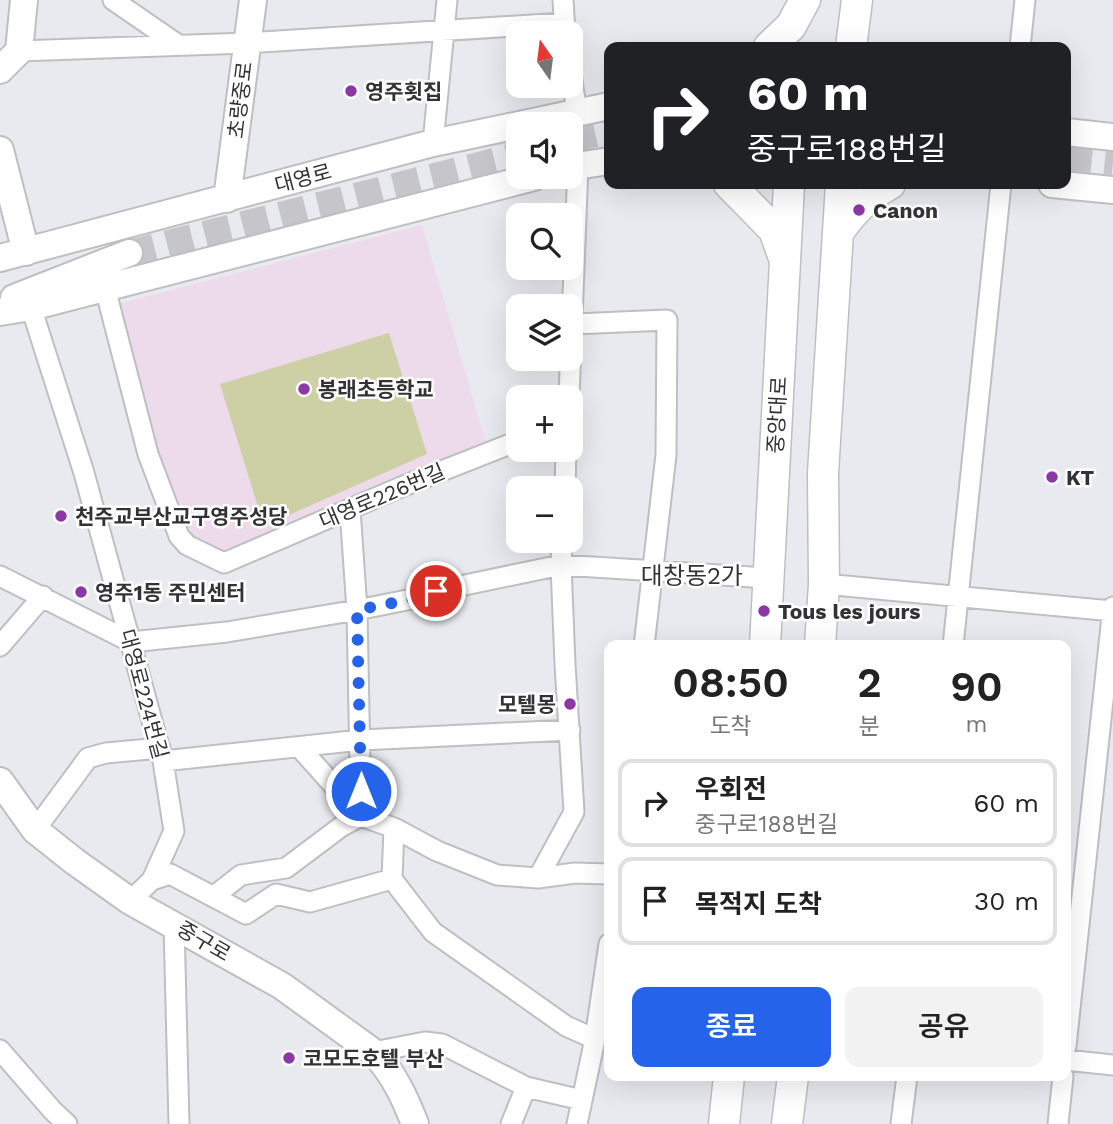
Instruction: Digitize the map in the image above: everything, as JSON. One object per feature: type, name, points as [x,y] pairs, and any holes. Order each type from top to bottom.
[{"type":"main road","points":[[0,70],[19,51],[24,0]]},
{"type":"main road","name":"초량중로","points":[[227,199],[253,0]]},
{"type":"main road","points":[[774,42],[791,26],[806,0]]},
{"type":"main road","points":[[802,42],[806,0]]},
{"type":"main road","name":"대영로","points":[[0,258],[433,143],[604,107]]},
{"type":"main road","points":[[1071,133],[1113,137]]},
{"type":"main road","points":[[0,150],[26,252]]},
{"type":"main road","points":[[583,165],[604,162]]},
{"type":"main road","points":[[0,312],[31,307],[506,184]]},
{"type":"main road","points":[[1071,186],[1113,190]]},
{"type":"main road","points":[[734,189],[774,230],[785,263]]},
{"type":"main road","name":"중앙대로","points":[[765,640],[789,189]]},
{"type":"main road","points":[[820,640],[824,584],[823,473],[841,189]]},
{"type":"main road","points":[[838,233],[852,213],[867,198],[882,189]]},
{"type":"main road","points":[[0,264],[129,253],[26,292],[0,305]]},
{"type":"main road","name":"중구로","points":[[0,781],[35,830],[130,901],[282,986],[373,1052],[385,1064],[406,1100],[415,1124]]},
{"type":"main road","points":[[724,1124],[728,1081]]},
{"type":"main road","points":[[787,1124],[792,1081]]},
{"type":"street","points":[[113,0],[177,44]]},
{"type":"street","points":[[433,143],[447,0]]},
{"type":"street","points":[[563,0],[564,21]]},
{"type":"street","points":[[1021,42],[1025,0]]},
{"type":"street","points":[[19,51],[506,30]]},
{"type":"street","points":[[575,98],[577,111]]},
{"type":"street","points":[[574,189],[574,294]]},
{"type":"street","points":[[954,640],[1000,189]]},
{"type":"street","name":"대영로226번길","points":[[105,288],[148,454],[178,536],[187,545],[224,563],[506,446]]},
{"type":"street","name":"대영로224번길","points":[[31,307],[84,472],[162,755],[174,831],[152,880]]},
{"type":"street","points":[[583,324],[667,320],[667,455],[645,640]]},
{"type":"street","points":[[350,509],[357,610],[361,816]]},
{"type":"street","points":[[538,878],[574,812],[562,553]]},
{"type":"street","points":[[0,576],[131,642],[227,632],[357,610],[561,565],[769,578]]},
{"type":"street","points":[[824,584],[1113,610],[1071,1000]]},
{"type":"street","points":[[0,646],[43,596]]},
{"type":"street","points":[[35,830],[88,758],[106,753],[162,755],[300,748],[361,740],[570,730]]},
{"type":"street","points":[[300,748],[361,816],[394,828],[437,851],[497,875],[538,878],[575,873],[604,874]]},
{"type":"street","points":[[213,897],[241,875],[286,868],[342,826],[361,816]]},
{"type":"street","points":[[394,828],[392,879],[433,932],[566,1026],[596,1039]]},
{"type":"street","points":[[130,901],[152,880],[170,874],[246,914],[276,894],[310,902],[392,879]]},
{"type":"street","points":[[174,924],[179,1124]]},
{"type":"street","points":[[577,1124],[596,1039],[604,981]]},
{"type":"street","points":[[373,1052],[425,1042],[442,1044],[526,1087],[582,1100]]},
{"type":"street","points":[[0,1050],[67,1124]]},
{"type":"street","points":[[1071,1061],[1113,1065]]},
{"type":"street","points":[[901,1124],[906,1081]]},
{"type":"street","points":[[1058,1124],[1062,1081]]},
{"type":"street","points":[[511,1124],[526,1087]]},
{"type":"shaded area","name":"봉래초등학교","points":[[422,225],[487,447],[228,558],[183,537],[121,332],[121,303]]},
{"type":"green space","points":[[389,333],[427,454],[264,526],[220,384]]},
{"type":"tunnel","points":[[583,137],[604,132]]},
{"type":"tunnel","points":[[129,253],[506,158]]},
{"type":"tunnel","points":[[1071,158],[1113,162]]},
{"type":"place","name":"영주횟집","points":[[351,91]]},
{"type":"place","name":"Canon","points":[[859,210]]},
{"type":"place","name":"봉래초등학교","points":[[304,389]]},
{"type":"place","name":"KT","points":[[1052,477]]},
{"type":"place","name":"천주교부산교구영주성당","points":[[61,516]]},
{"type":"place","name":"영주1동 주민센터","points":[[81,592]]},
{"type":"place","name":"Tous les jours","points":[[764,611]]},
{"type":"place","name":"모텔몽","points":[[570,704]]},
{"type":"place","name":"코모도호텔 부산","points":[[289,1058]]},
{"type":"district","name":"대창동2가","points":[[692,576]]},
{"type":"route","points":[[361,791],[357,610],[417,598],[436,591]]}]
